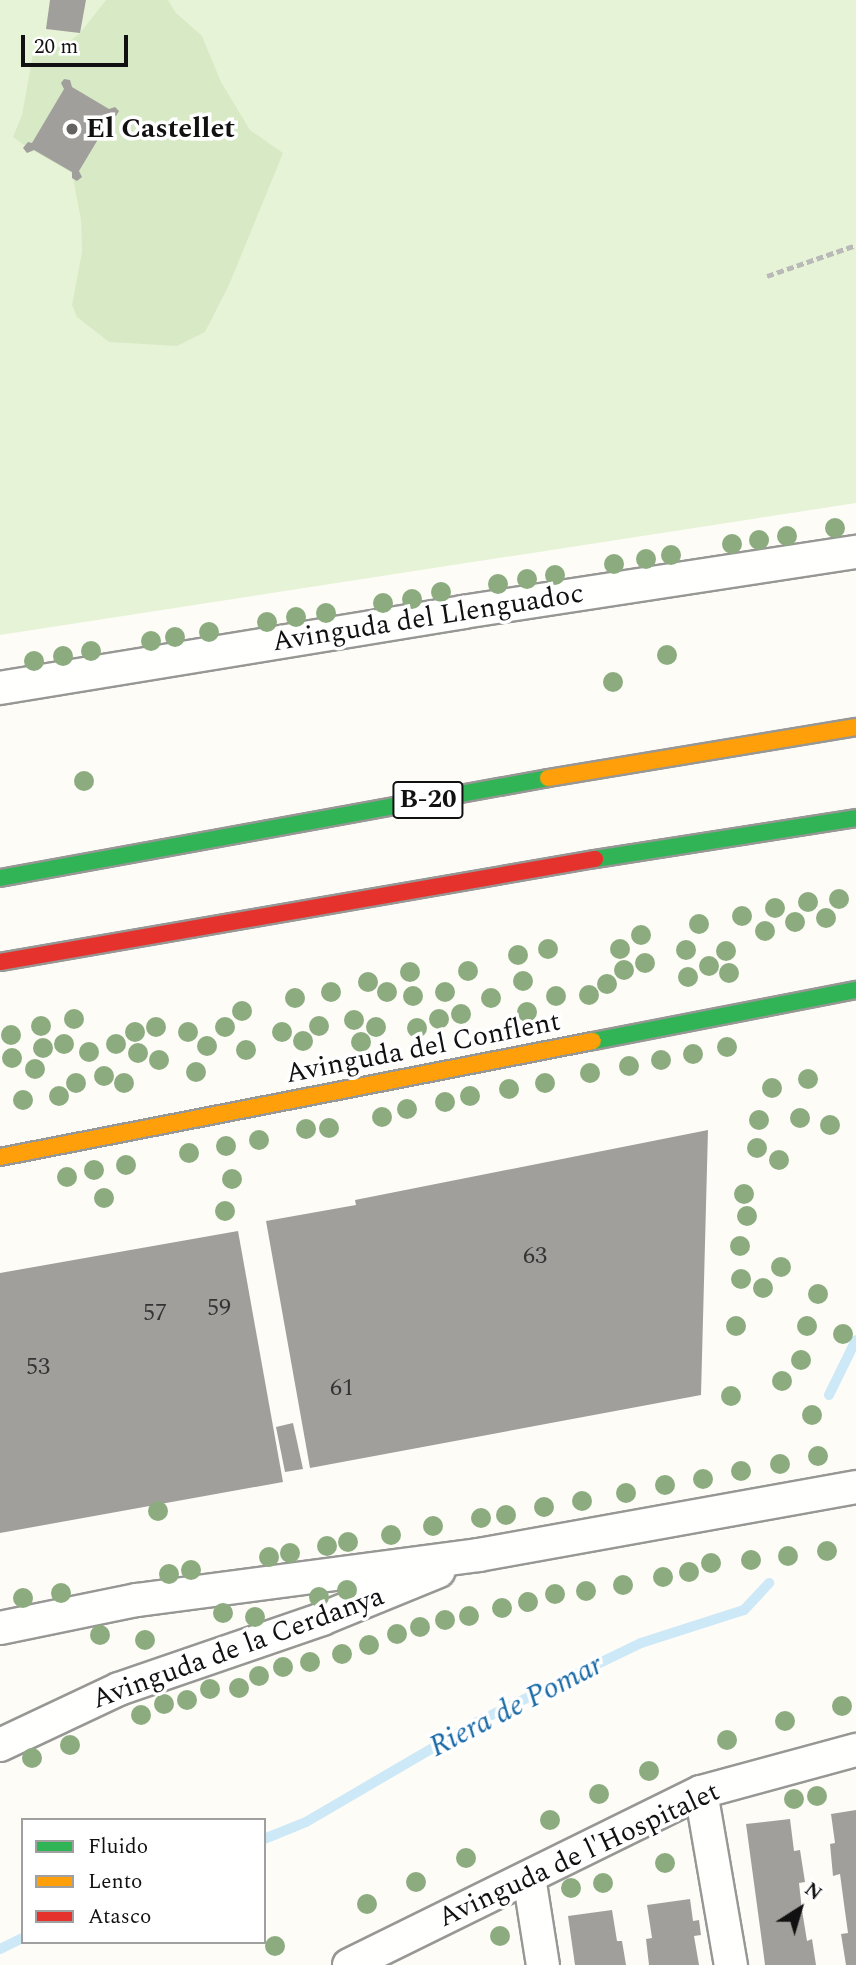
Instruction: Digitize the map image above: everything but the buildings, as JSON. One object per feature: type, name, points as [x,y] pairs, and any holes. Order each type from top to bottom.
[{"type":"main road","name":"B-20","points":[[0,878],[513,784],[856,727]]},
{"type":"main road","points":[[0,962],[664,847],[856,818]]},
{"type":"main road","name":"Avinguda del Conflent","points":[[0,1157],[856,990]]},
{"type":"street","name":"Avinguda del Llenguadoc","points":[[0,688],[463,611],[856,552]]},
{"type":"street","name":"Avinguda de la Cerdanya","points":[[0,1628],[137,1600],[479,1555],[856,1487]]},
{"type":"street","name":"Avinguda de la Cerdanya","points":[[0,1745],[119,1689],[322,1619],[479,1555]]},
{"type":"street","name":"Avinguda de l'Hospitalet","points":[[350,1965],[701,1792],[856,1750]]},
{"type":"street","points":[[701,1792],[731,1965]]},
{"type":"street","points":[[529,1877],[543,1965]]},
{"type":"path","points":[[767,276],[856,245]]},
{"type":"green space","points":[[0,0],[856,0],[856,503],[0,635]]},
{"type":"green space","points":[[106,0],[168,0],[176,13],[202,36],[221,82],[250,130],[283,153],[229,285],[205,332],[177,346],[109,342],[77,317],[72,305],[82,252],[81,220],[72,173],[34,151],[27,153],[24,145],[13,137],[22,115],[33,54],[65,45],[80,33]]},
{"type":"waterway","name":"Riera de Pomar","points":[[829,1395],[856,1340]]},
{"type":"waterway","name":"Riera de Pomar","points":[[266,1838],[306,1822],[477,1722],[641,1643],[744,1610],[769,1583]]},
{"type":"waterway","name":"Riera de Pomar","points":[[0,1949],[21,1939]]},
{"type":"traffic: fast","points":[[0,878],[548,778]]},
{"type":"traffic: fast","points":[[595,859],[856,818]]},
{"type":"traffic: fast","points":[[593,1041],[856,990]]},
{"type":"traffic: slow","points":[[548,778],[856,727]]},
{"type":"traffic: slow","points":[[0,1157],[593,1041]]},
{"type":"traffic: jam","points":[[0,962],[595,859]]},
{"type":"place","name":"El Castellet","points":[[72,129]]}]
